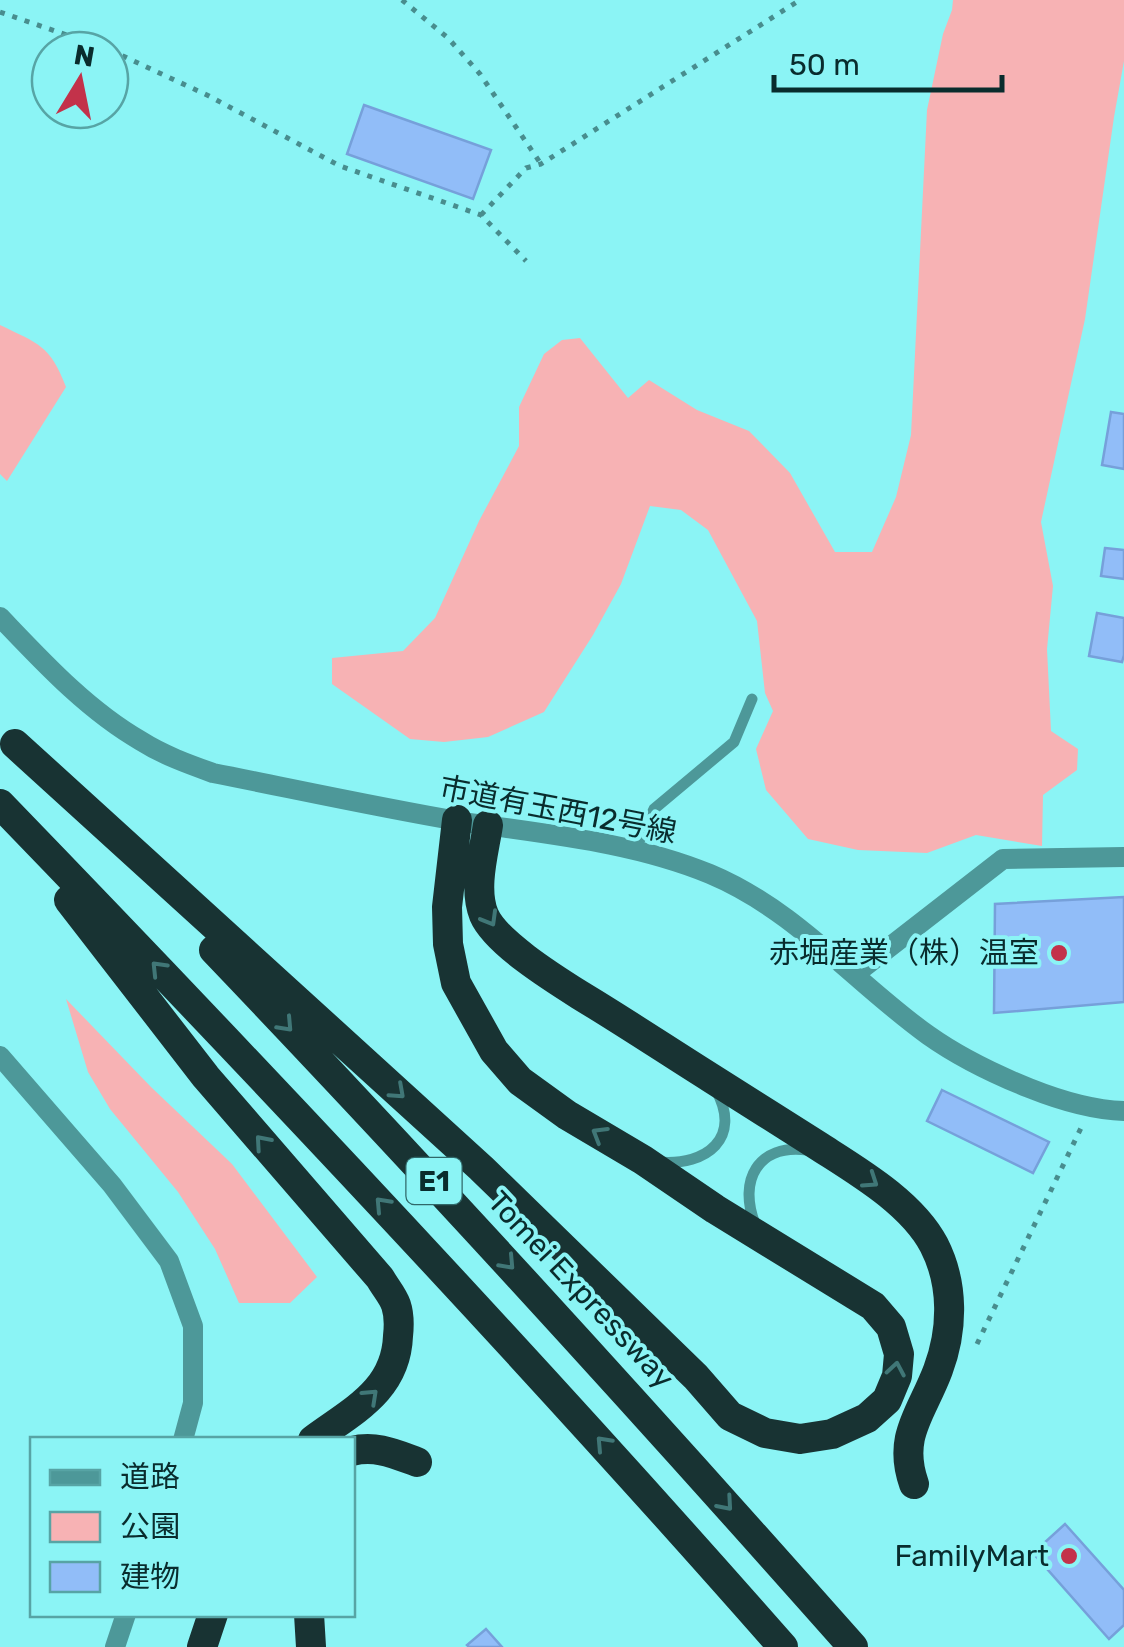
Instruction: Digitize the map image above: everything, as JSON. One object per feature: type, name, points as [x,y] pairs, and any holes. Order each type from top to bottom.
[{"type":"highway","points":[[8,736],[481,1168],[696,1377],[730,1416],[765,1433],[800,1439],[832,1434],[867,1418],[886,1400],[898,1376],[899,1354],[892,1327],[873,1306],[567,1115],[520,1081],[494,1051],[456,984],[448,944],[447,907],[456,820]]},
{"type":"highway","name":"Tomei Expressway","points":[[8,736],[425,1172],[658,1426],[853,1647]]},
{"type":"highway","points":[[0,807],[206,1077],[380,1278],[396,1306],[397,1356],[384,1383],[362,1405],[317,1437]]},
{"type":"highway","name":"E1","points":[[0,807],[400,1223],[622,1464],[783,1647]]},
{"type":"highway","points":[[488,825],[480,894],[485,917],[505,941],[570,988],[890,1193],[934,1244],[950,1303],[948,1340],[939,1369],[911,1427],[908,1466],[914,1484]]},
{"type":"highway","points":[[355,1451],[378,1448],[417,1462]]},
{"type":"highway","points":[[310,1617],[311,1647]]},
{"type":"street","name":"市道有玉西12号線","points":[[0,616],[107,718],[179,761],[212,773],[635,850],[706,872],[783,915],[929,1036],[972,1062],[1047,1095],[1090,1108],[1124,1112]]},
{"type":"street","points":[[856,974],[1003,860],[1124,857]]},
{"type":"street","points":[[0,1056],[112,1185],[169,1260],[193,1326],[194,1403],[184,1437]]},
{"type":"street","points":[[115,1647],[125,1617]]},
{"type":"lane","points":[[635,850],[654,809],[734,742],[752,698]]},
{"type":"lane","points":[[643,1160],[680,1164],[706,1155],[720,1140],[723,1102],[709,1077]]},
{"type":"lane","points":[[760,1237],[748,1206],[748,1185],[758,1166],[773,1152],[792,1148],[828,1152]]},
{"type":"path","points":[[402,0],[448,38],[480,74],[541,164]]},
{"type":"path","points":[[481,214],[526,168],[541,164],[800,0]]},
{"type":"path","points":[[0,12],[110,50],[208,96],[340,166],[481,214],[526,261]]},
{"type":"path","points":[[974,1350],[1090,1108]]},
{"type":"green space","points":[[953,0],[1124,0],[1124,61],[1085,319],[1041,522],[1053,586],[1047,649],[1051,731],[1078,749],[1077,770],[1043,795],[1042,846],[976,835],[927,853],[858,850],[808,839],[766,790],[756,749],[773,711],[765,693],[757,621],[708,530],[681,510],[650,506],[621,584],[544,712],[488,737],[444,742],[410,739],[332,684],[332,658],[403,651],[435,618],[479,521],[519,446],[519,407],[544,354],[562,340],[580,338],[628,398],[649,380],[697,410],[749,431],[790,473],[835,552],[872,552],[896,497],[911,435],[927,110]]},
{"type":"green space","points":[[0,325],[42,347],[66,387],[7,481],[0,474]]},
{"type":"green space","points":[[66,999],[232,1164],[317,1277],[290,1303],[239,1303],[215,1249],[178,1192],[110,1109],[88,1072]]},
{"type":"building","points":[[364,105],[491,150],[473,199],[347,154]]},
{"type":"building","points":[[1111,412],[1124,414],[1124,469],[1102,465]]},
{"type":"building","points":[[1105,548],[1124,550],[1124,579],[1101,576]]},
{"type":"building","points":[[1097,613],[1124,618],[1122,662],[1089,656]]},
{"type":"building","name":"赤堀産業（株）温室","points":[[1124,897],[1124,1002],[994,1013],[995,904]]},
{"type":"building","points":[[942,1090],[1049,1142],[1033,1173],[927,1121]]},
{"type":"building","points":[[1065,1524],[1124,1590],[1124,1625],[1109,1639],[1033,1553]]},
{"type":"building","points":[[486,1629],[502,1647],[467,1645]]},
{"type":"place","name":"赤堀産業（株）温室","points":[[1059,953]]},
{"type":"place","name":"FamilyMart","points":[[1069,1556]]}]
